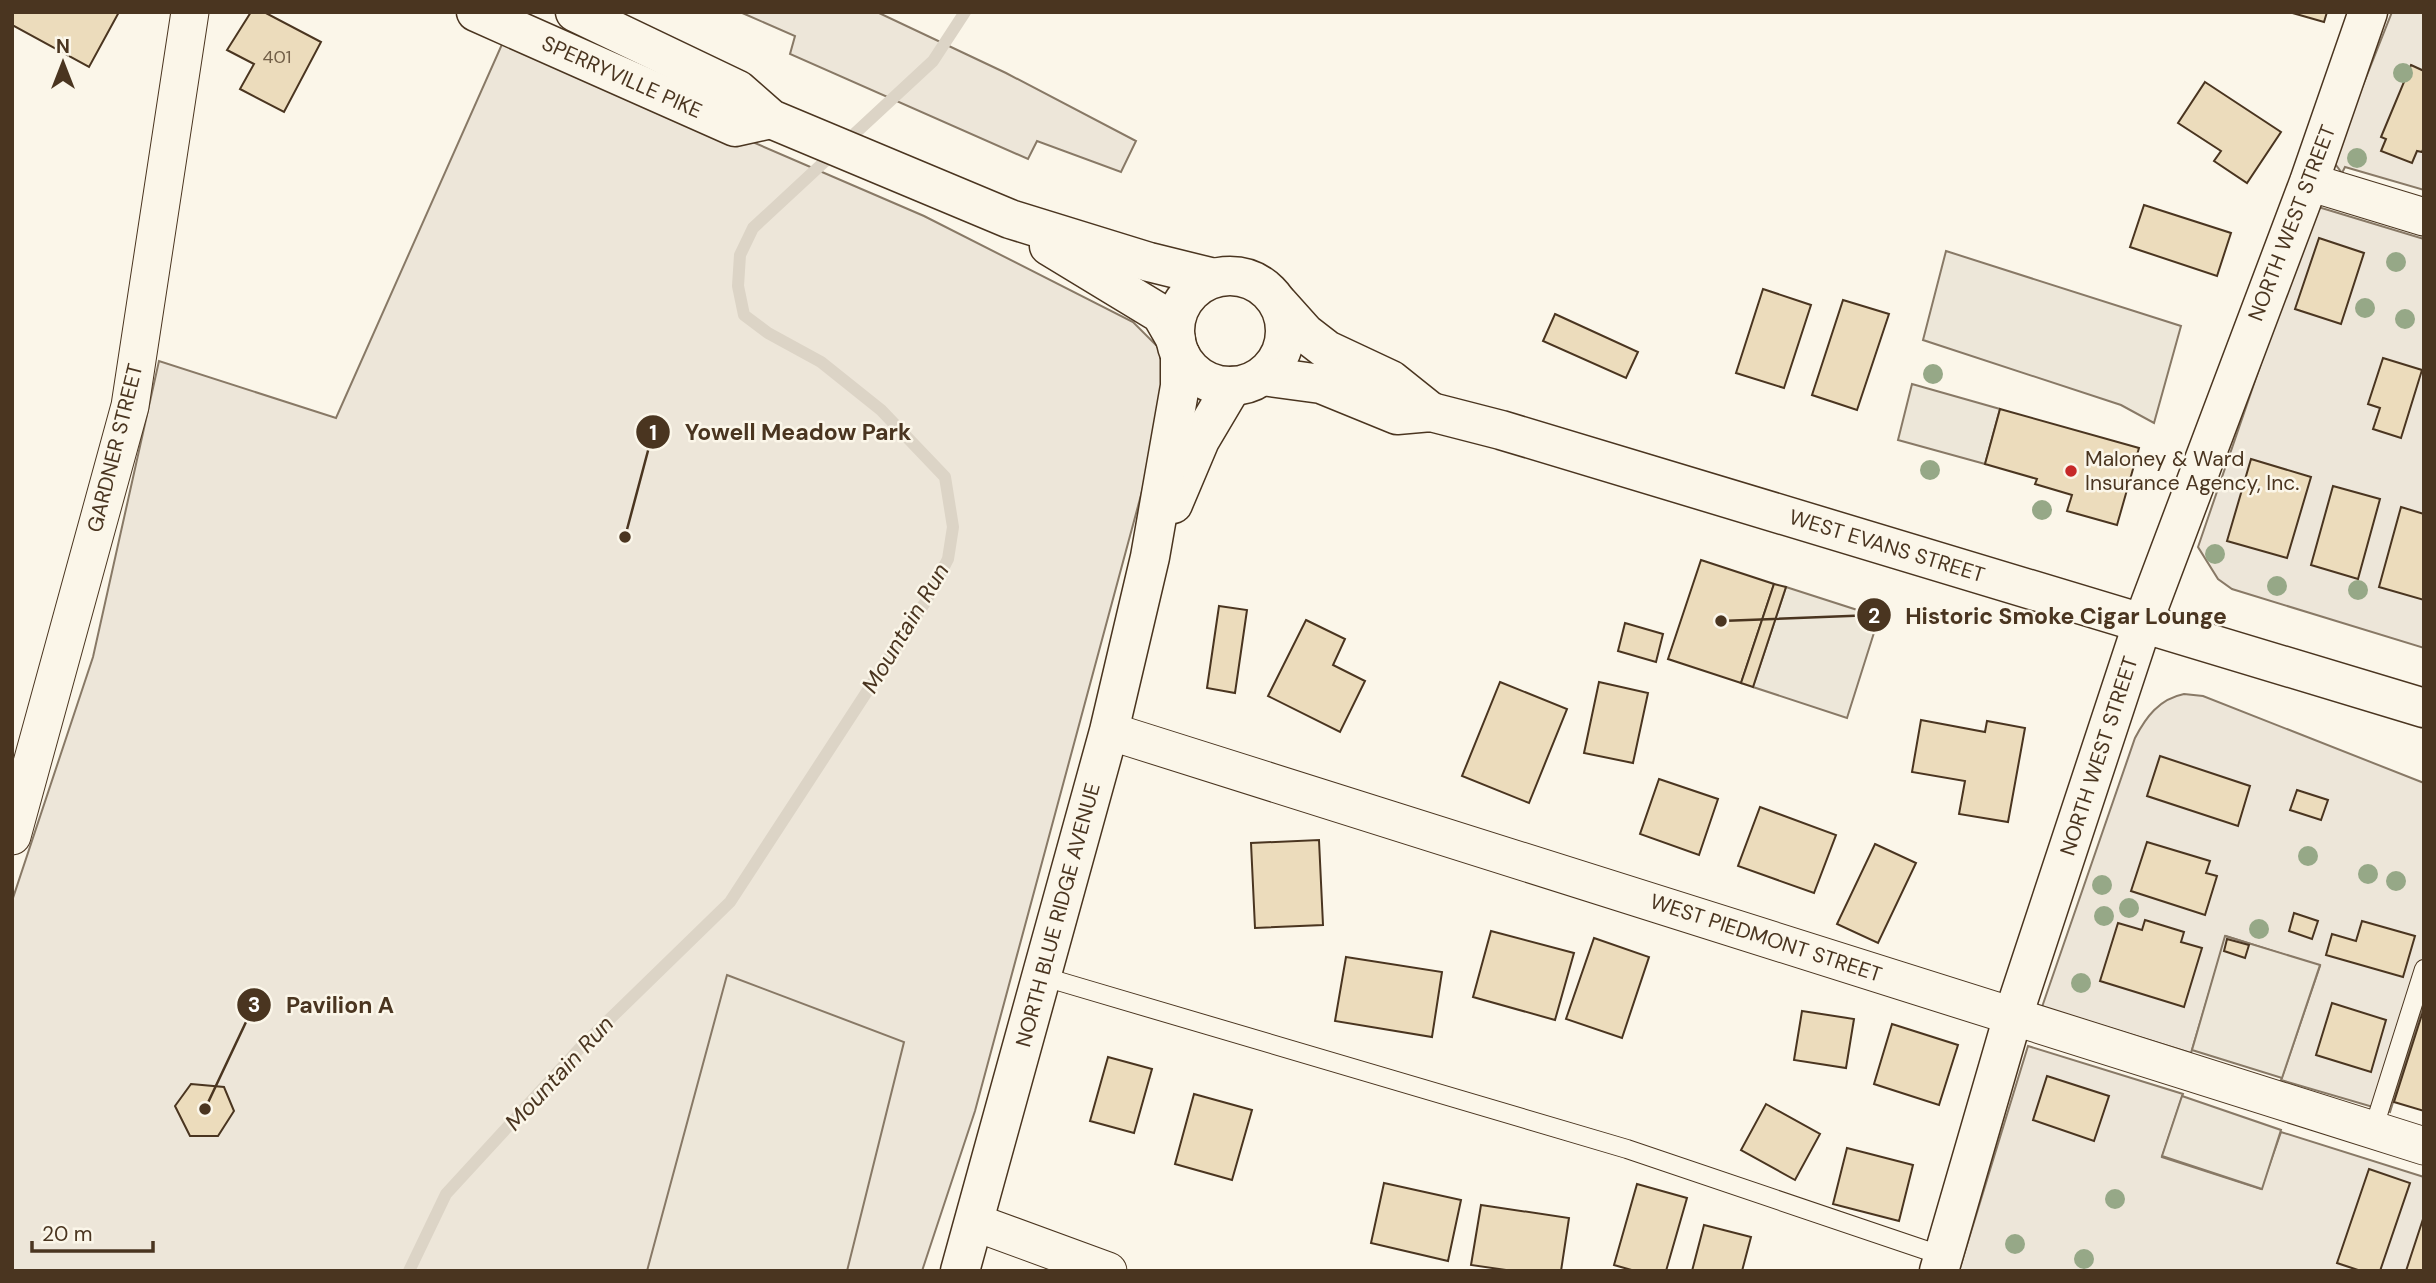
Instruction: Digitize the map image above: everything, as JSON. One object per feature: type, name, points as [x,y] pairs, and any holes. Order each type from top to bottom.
[{"type":"main road","name":"SPERRYVILLE PIKE","points":[[476,12],[735,127],[771,119]]},
{"type":"main road","name":"SPERRYVILLE PIKE","points":[[575,12],[738,90],[771,119],[1010,219],[1214,278]]},
{"type":"main road","name":"NORTH WEST STREET","points":[[1941,1263],[2013,1016],[2142,625],[2309,182],[2368,12]]},
{"type":"main road","name":"SPERRYVILLE PIKE","points":[[1010,219],[1081,267],[1161,314],[1178,347]]},
{"type":"main road","points":[[1226,275],[1251,279],[1272,293],[1279,304],[1286,328],[1285,340],[1277,361],[1247,381],[1210,382],[1198,376],[1178,347],[1175,326],[1184,300],[1192,290],[1214,278],[1226,275]]},
{"type":"main road","name":"WEST EVANS STREET","points":[[1279,304],[1304,333],[1326,350],[1399,385],[1430,412]]},
{"type":"main road","name":"NORTH BLUE RIDGE AVENUE","points":[[960,1271],[1109,731],[1150,557],[1180,386],[1178,347]]},
{"type":"main road","name":"WEST EVANS STREET","points":[[1247,381],[1321,384],[1397,415],[1430,412],[1592,457],[2424,708]]},
{"type":"main road","name":"NORTH BLUE RIDGE AVENUE","points":[[1150,557],[1200,440],[1247,381]]},
{"type":"street","name":"GARDNER STREET","points":[[12,836],[130,406],[190,12]]},
{"type":"street","points":[[2309,182],[2424,217]]},
{"type":"street","name":"WEST PIEDMONT STREET","points":[[1109,731],[2424,1146]]},
{"type":"street","points":[[974,1222],[1108,1271]]},
{"type":"lane","points":[[2373,1130],[2424,969]]},
{"type":"lane","points":[[1041,976],[1627,1149],[1941,1263]]},
{"type":"shaded area","points":[[740,12],[877,12],[1006,73],[1136,141],[1121,172],[1037,141],[1028,159],[790,54],[795,36]]},
{"type":"shaded area","points":[[2392,12],[2424,12],[2424,190],[2345,167],[2342,173],[2333,161]]},
{"type":"shaded area","points":[[503,42],[639,93],[924,216],[1133,322],[1159,348],[1172,380],[975,1111],[922,1271],[12,1271],[12,901],[93,657],[159,361],[336,418]]},
{"type":"shaded area","points":[[2315,206],[2424,239],[2424,648],[2232,589],[2218,579],[2198,547]]},
{"type":"shaded area","points":[[1946,251],[2181,326],[2154,423],[2121,405],[1923,340]]},
{"type":"shaded area","points":[[1912,384],[2000,409],[1985,464],[1898,440]]},
{"type":"shaded area","points":[[1786,587],[1879,617],[1847,718],[1753,687]]},
{"type":"shaded area","points":[[2184,694],[2203,696],[2424,783],[2424,1002],[2390,1112],[2281,1080],[2320,966],[2226,936],[2191,1053],[2042,1007],[2135,738],[2154,710],[2167,700]]},
{"type":"shaded area","points":[[2225,936],[2320,965],[2282,1078],[2192,1050]]},
{"type":"shaded area","points":[[727,975],[904,1042],[847,1271],[647,1271]]},
{"type":"shaded area","points":[[2028,1046],[2183,1094],[2162,1157],[2261,1189],[2281,1132],[2424,1177],[2424,1271],[1959,1271]]},
{"type":"shaded area","points":[[2182,1096],[2281,1130],[2262,1189],[2162,1156]]},
{"type":"building","points":[[12,12],[119,12],[89,67],[12,25]]},
{"type":"building","points":[[251,12],[264,12],[321,42],[284,112],[240,89],[254,64],[227,50]]},
{"type":"building","points":[[2289,12],[2327,12],[2324,22]]},
{"type":"building","points":[[2411,65],[2424,71],[2424,147],[2422,152],[2417,151],[2412,163],[2381,151],[2386,139],[2381,137]]},
{"type":"building","points":[[2205,82],[2281,132],[2247,183],[2214,161],[2221,151],[2178,123]]},
{"type":"building","points":[[2144,205],[2231,233],[2217,276],[2130,247]]},
{"type":"building","points":[[2319,238],[2364,253],[2341,324],[2295,309]]},
{"type":"building","points":[[1763,289],[1811,305],[1784,388],[1736,373]]},
{"type":"building","points":[[1843,300],[1889,314],[1857,410],[1812,395]]},
{"type":"building","points":[[1555,314],[1638,352],[1626,378],[1543,341]]},
{"type":"building","points":[[2383,358],[2422,370],[2401,438],[2373,429],[2380,408],[2368,404]]},
{"type":"building","name":"Maloney & Ward Insurance Agency, Inc.","points":[[2000,409],[2139,448],[2117,525],[2067,511],[2072,495],[2035,484],[2037,479],[1985,464]]},
{"type":"building","points":[[2251,459],[2311,477],[2287,558],[2227,541]]},
{"type":"building","points":[[2333,486],[2380,499],[2358,579],[2311,565]]},
{"type":"building","points":[[2401,507],[2424,514],[2424,600],[2379,587]]},
{"type":"building","points":[[1701,560],[1774,584],[1741,683],[1668,659]]},
{"type":"building","points":[[1774,584],[1786,587],[1753,687],[1741,683]]},
{"type":"building","points":[[1219,606],[1247,610],[1235,693],[1207,688]]},
{"type":"building","points":[[1306,620],[1345,639],[1333,665],[1365,681],[1340,732],[1268,696]]},
{"type":"building","points":[[1625,623],[1663,634],[1656,662],[1618,651]]},
{"type":"building","points":[[1500,682],[1567,709],[1529,803],[1462,776]]},
{"type":"building","points":[[1599,682],[1648,693],[1633,763],[1584,753]]},
{"type":"building","points":[[1921,720],[1985,732],[1987,721],[2025,728],[2008,822],[1959,814],[1965,781],[1912,772]]},
{"type":"building","points":[[2160,756],[2250,786],[2238,826],[2147,796]]},
{"type":"building","points":[[1659,779],[1718,799],[1699,855],[1640,834]]},
{"type":"building","points":[[2297,790],[2328,800],[2321,820],[2290,810]]},
{"type":"building","points":[[1760,807],[1836,835],[1814,893],[1738,866]]},
{"type":"building","points":[[1319,840],[1323,925],[1255,928],[1251,843]]},
{"type":"building","points":[[2147,842],[2210,861],[2206,873],[2217,876],[2205,915],[2131,891]]},
{"type":"building","points":[[1875,844],[1916,863],[1878,943],[1837,924]]},
{"type":"building","points":[[2294,913],[2318,921],[2312,939],[2289,931]]},
{"type":"building","points":[[2145,920],[2184,932],[2181,942],[2202,948],[2184,1007],[2100,981],[2118,923],[2142,930]]},
{"type":"building","points":[[2362,921],[2415,936],[2403,977],[2326,955],[2332,934],[2356,941]]},
{"type":"building","points":[[1491,931],[1574,953],[1555,1020],[1473,997]]},
{"type":"building","points":[[1594,938],[1649,957],[1622,1038],[1566,1019]]},
{"type":"building","points":[[2227,939],[2249,945],[2245,958],[2224,951]]},
{"type":"building","points":[[1346,957],[1442,972],[1432,1037],[1335,1021]]},
{"type":"building","points":[[2332,1003],[2386,1020],[2371,1072],[2316,1055]]},
{"type":"building","points":[[2424,1008],[2424,1111],[2394,1102]]},
{"type":"building","points":[[1802,1011],[1854,1019],[1846,1068],[1794,1060]]},
{"type":"building","points":[[1892,1024],[1958,1045],[1939,1105],[1874,1084]]},
{"type":"building","points":[[1108,1057],[1152,1069],[1134,1133],[1090,1121]]},
{"type":"building","points":[[2047,1076],[2109,1096],[2094,1141],[2033,1120]]},
{"type":"building","points":[[191,1084],[224,1087],[234,1111],[218,1136],[190,1136],[175,1106]]},
{"type":"building","points":[[1194,1094],[1252,1110],[1232,1180],[1175,1164]]},
{"type":"building","points":[[1766,1104],[1820,1134],[1795,1180],[1741,1150]]},
{"type":"building","points":[[1847,1148],[1913,1165],[1899,1221],[1833,1204]]},
{"type":"building","points":[[2369,1169],[2410,1183],[2380,1271],[2361,1271],[2337,1263]]},
{"type":"building","points":[[1384,1183],[1461,1200],[1448,1261],[1371,1243]]},
{"type":"building","points":[[1637,1184],[1687,1198],[1666,1271],[1635,1271],[1614,1265]]},
{"type":"building","points":[[1481,1205],[1569,1218],[1561,1271],[1513,1271],[1471,1265]]},
{"type":"building","points":[[2424,1216],[2424,1271],[2406,1271]]},
{"type":"building","points":[[1704,1225],[1751,1237],[1742,1271],[1692,1271]]},
{"type":"waterway","name":"Mountain Run","points":[[409,1271],[446,1194],[581,1047],[730,902],[926,601],[948,559],[953,527],[945,477],[881,410],[821,362],[768,333],[744,315],[738,286],[740,255],[753,228],[933,61],[965,12]]},
{"type":"place","name":"Maloney & Ward Insurance Agency, Inc.","points":[[2071,471]]},
{"type":"place","name":"Yowell Meadow Park","points":[[625,537]]},
{"type":"place","name":"Historic Smoke Cigar Lounge","points":[[1721,621]]},
{"type":"place","name":"Pavilion A","points":[[205,1109]]}]
